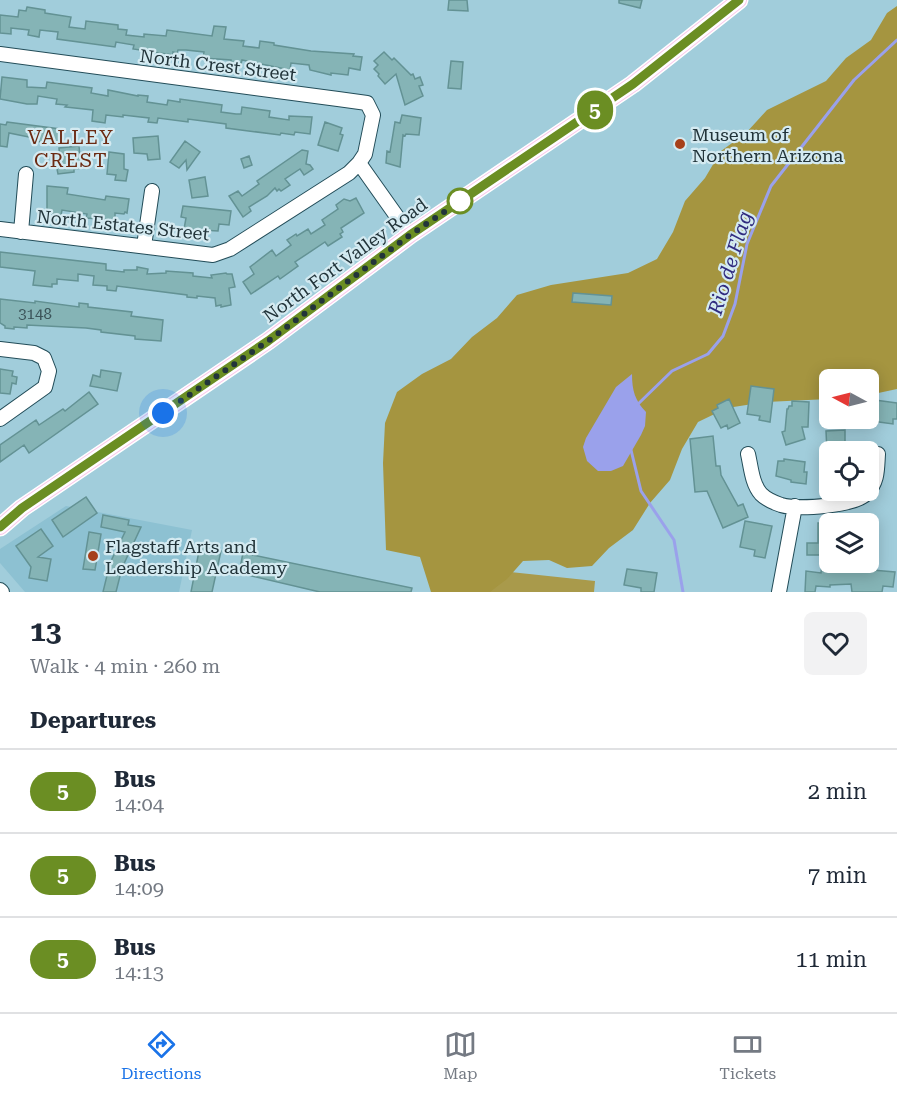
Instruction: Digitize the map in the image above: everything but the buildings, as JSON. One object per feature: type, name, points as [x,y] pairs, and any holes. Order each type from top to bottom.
[{"type":"main road","name":"North Fort Valley Road","points":[[0,526],[22,508],[268,341],[410,235],[633,84],[739,0]]},
{"type":"street","name":"North Crest Street","points":[[0,54],[368,104],[373,116],[365,154],[359,163]]},
{"type":"street","points":[[359,163],[410,235]]},
{"type":"street","name":"North Estates Street","points":[[0,230],[213,255],[230,249],[349,173],[359,163]]},
{"type":"street","points":[[21,232],[26,174]]},
{"type":"street","points":[[144,246],[152,191]]},
{"type":"street","points":[[0,349],[34,353],[44,358],[49,370],[45,387],[0,419]]},
{"type":"street","points":[[748,454],[755,484],[761,494],[782,506],[842,504],[854,501]]},
{"type":"street","points":[[778,592],[795,506]]},
{"type":"shaded area","points":[[897,6],[897,389],[879,393],[879,369],[819,369],[819,399],[766,402],[727,408],[698,422],[682,449],[670,480],[650,503],[633,530],[609,548],[592,566],[567,568],[549,560],[523,561],[507,579],[490,592],[431,592],[420,557],[386,550],[383,463],[385,423],[397,392],[422,374],[451,359],[472,337],[497,318],[517,295],[551,285],[628,273],[657,259],[673,232],[685,201],[705,178],[721,151],[746,133],[767,110],[826,81],[846,58],[871,40],[887,13]]},
{"type":"shaded area","name":"Flagstaff Arts and Leadership Academy","points":[[66,506],[192,530],[179,592],[25,592],[0,563],[0,549]]},
{"type":"shaded area","points":[[463,567],[595,581],[594,592],[461,592]]},
{"type":"water","points":[[632,374],[635,395],[646,412],[645,426],[623,466],[611,471],[598,471],[587,461],[583,447],[586,438],[616,387]]},
{"type":"waterway","name":"Rio de Flag","points":[[637,405],[672,371],[708,354],[723,336],[735,304],[747,244],[771,186],[854,80],[897,40]]},
{"type":"waterway","name":"Rio de Flag","points":[[631,450],[641,491],[674,540],[683,592]]},
{"type":"bus line","name":"5","points":[[0,527],[22,508],[268,341],[410,235],[633,84],[739,0]]},
{"type":"place","name":"Museum of Northern Arizona","points":[[680,144]]},
{"type":"place","name":"Flagstaff Arts and Leadership Academy","points":[[93,556]]},
{"type":"district","name":"VALLEY CREST","points":[[71,148]]},
{"type":"route","points":[[163,413],[268,341],[410,235],[462,200],[460,201]]}]
